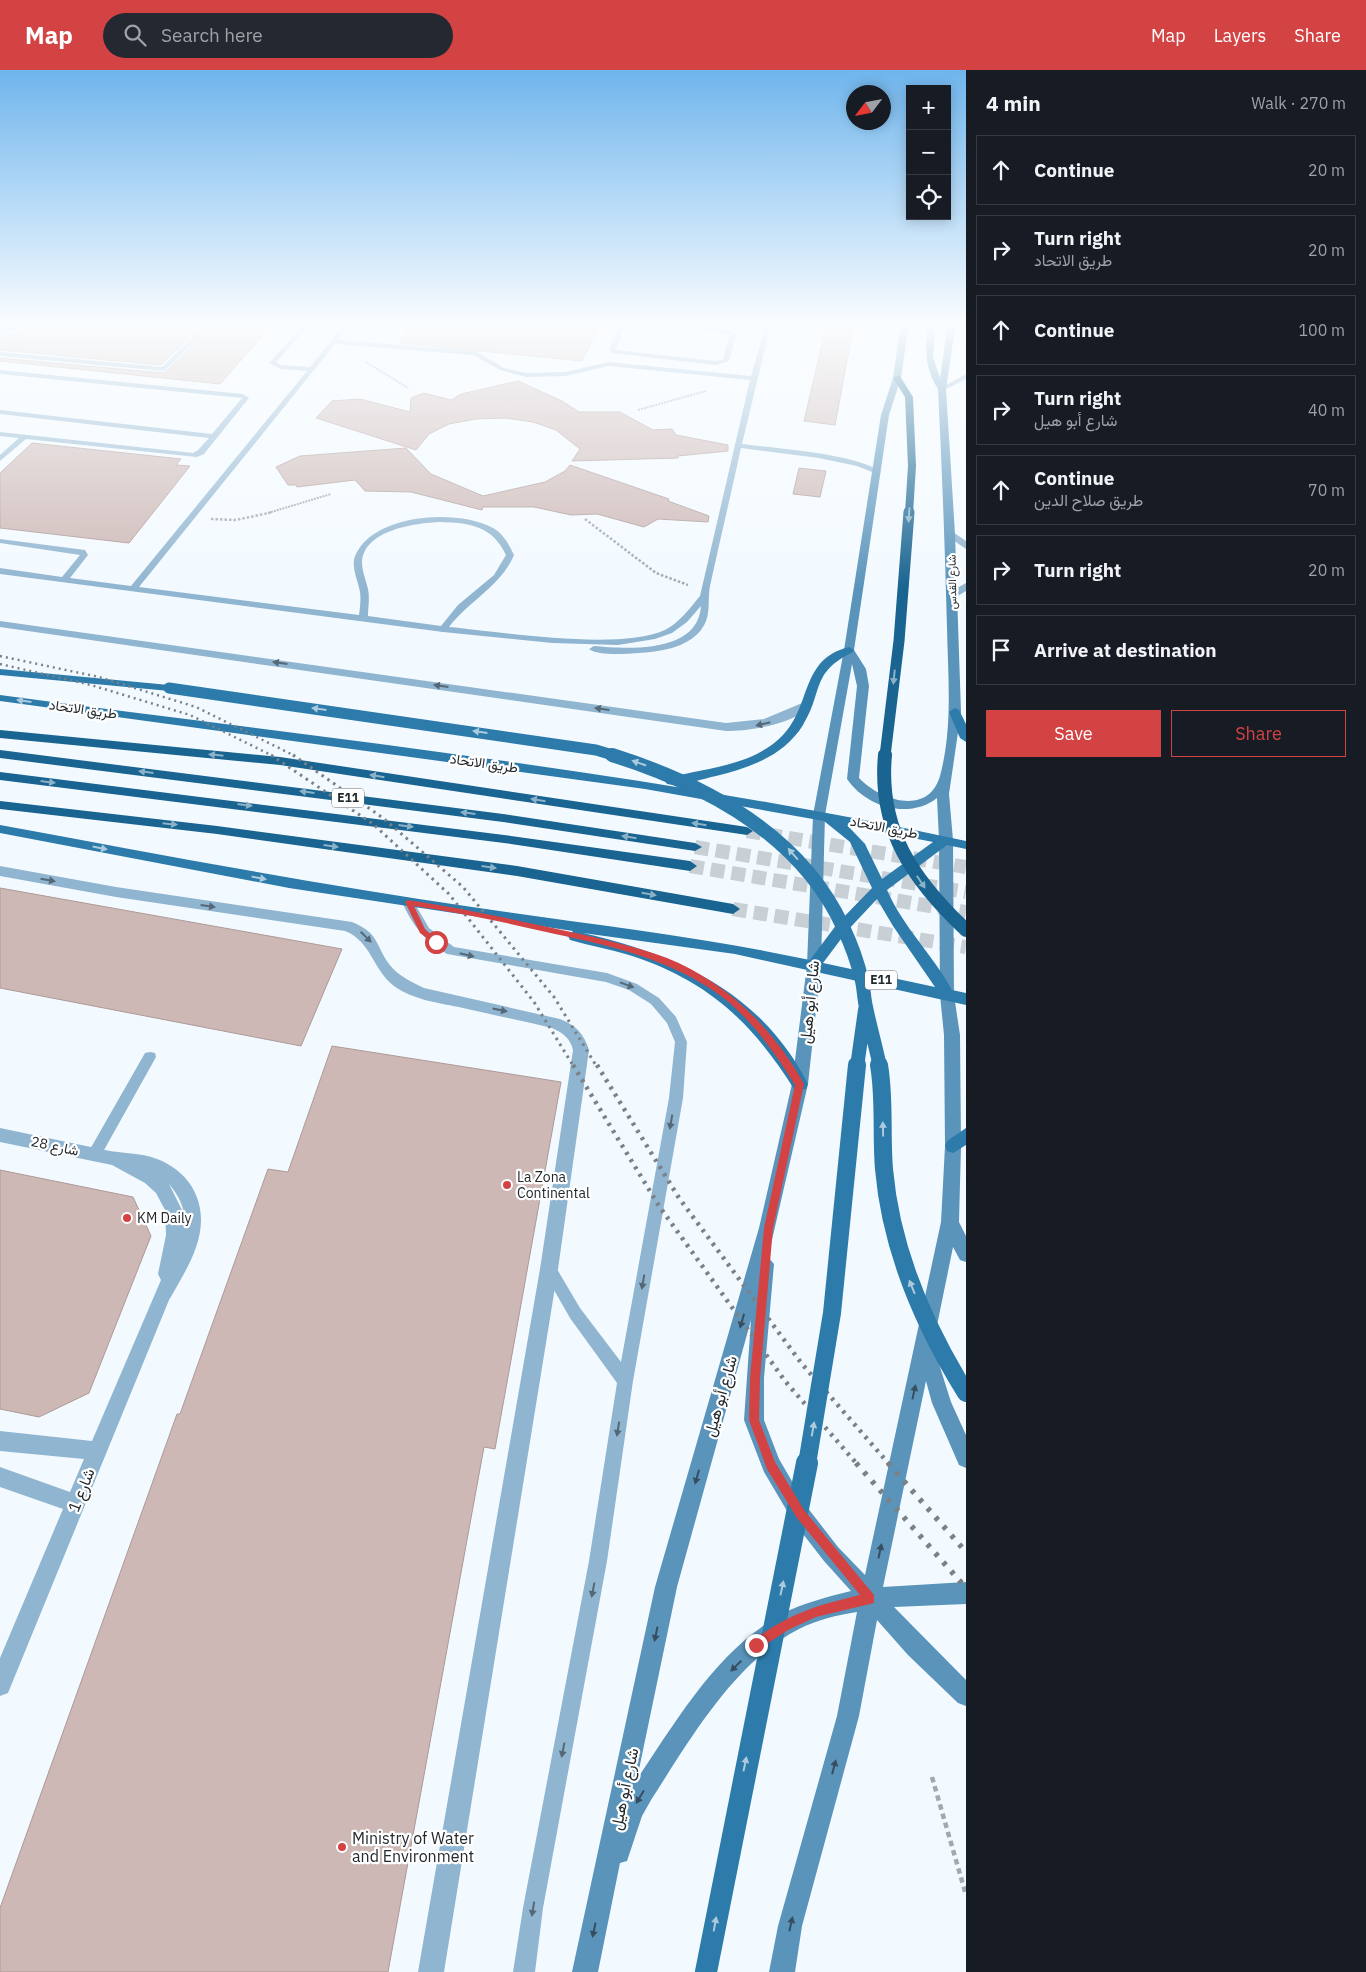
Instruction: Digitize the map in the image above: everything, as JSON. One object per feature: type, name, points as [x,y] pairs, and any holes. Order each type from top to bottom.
[{"type":"highway","points":[[910,412],[912,466],[904,587],[884,773],[886,810],[898,848],[925,889],[966,930]]},
{"type":"highway","points":[[0,734],[280,761],[747,831]]},
{"type":"highway","name":"E11","points":[[0,754],[503,818],[694,847]]},
{"type":"highway","name":"E11","points":[[0,776],[492,837],[690,866]]},
{"type":"highway","points":[[0,806],[216,830],[516,871],[733,909]]},
{"type":"main road","points":[[886,412],[873,457],[877,472],[819,815],[853,836],[890,912],[931,966],[947,995],[966,999]]},
{"type":"main road","name":"شارع القدس","points":[[943,412],[950,534],[955,712],[944,780],[946,840]]},
{"type":"main road","points":[[644,785],[714,772],[755,758],[773,748],[787,737],[797,724],[807,704],[819,669],[826,661],[848,650]]},
{"type":"main road","points":[[848,650],[860,669],[863,686],[853,779],[862,790],[874,798],[895,805],[913,805],[928,800],[938,793],[944,780]]},
{"type":"main road","points":[[0,672],[169,688],[552,742],[596,750],[641,763],[680,780],[719,799],[756,822],[788,848],[813,878],[834,911],[850,945],[862,982],[883,1086],[884,1169],[890,1212],[904,1266],[929,1329],[966,1393]]},
{"type":"main road","name":"طريق الاتحاد","points":[[0,698],[644,785],[819,815],[966,845]]},
{"type":"main road","points":[[955,712],[966,738]]},
{"type":"main road","name":"شارع أبو هيل","points":[[585,1972],[666,1587],[768,1228],[800,1084],[814,965],[819,815]]},
{"type":"main road","name":"E11","points":[[0,829],[289,884],[735,949],[947,995]]},
{"type":"main road","points":[[814,965],[844,924],[878,889],[910,863],[946,840]]},
{"type":"main road","points":[[782,1972],[790,1926],[848,1716],[870,1599],[950,1222],[960,1140],[947,995],[946,840]]},
{"type":"main road","points":[[471,912],[622,946],[666,961],[706,982],[742,1010],[776,1046],[800,1084]]},
{"type":"main road","points":[[706,1972],[731,1830],[805,1476],[826,1353],[841,1245],[852,1100],[866,1006]]},
{"type":"main road","points":[[950,1222],[966,1254]]},
{"type":"main road","points":[[768,1228],[755,1378],[754,1420],[771,1465],[800,1514],[870,1599],[966,1694]]},
{"type":"main road","points":[[924,1346],[942,1403],[966,1458]]},
{"type":"main road","points":[[601,1898],[637,1802],[685,1727],[720,1682],[756,1645],[783,1626],[815,1611],[870,1599],[930,1593],[966,1593]]},
{"type":"street","points":[[950,534],[966,546]]},
{"type":"street","points":[[952,595],[966,586]]},
{"type":"street","points":[[0,624],[726,727],[758,726],[773,722],[807,704]]},
{"type":"street","points":[[0,871],[116,892],[347,926],[360,931],[370,940],[384,968],[400,982],[421,993],[555,1023],[569,1028],[578,1038],[581,1050],[549,1269],[431,1972]]},
{"type":"street","name":"شارع 28","points":[[0,1135],[102,1156]]},
{"type":"street","name":"شارع 1","points":[[0,1685],[162,1295],[177,1236],[177,1219],[172,1203],[164,1189],[151,1178],[102,1156]]},
{"type":"street","points":[[0,1441],[97,1451]]},
{"type":"street","points":[[0,1477],[76,1504]]},
{"type":"lane","points":[[0,412],[214,436]]},
{"type":"lane","points":[[0,434],[189,456],[201,452],[234,412]]},
{"type":"lane","points":[[133,588],[277,412]]},
{"type":"lane","points":[[552,640],[582,648],[612,651],[644,651],[683,639],[699,625],[704,616],[705,593],[747,412]]},
{"type":"lane","points":[[0,459],[24,437]]},
{"type":"lane","points":[[740,446],[819,456],[859,464],[877,472]]},
{"type":"lane","points":[[819,456],[873,457]]},
{"type":"lane","points":[[363,618],[364,592],[358,566],[360,552],[369,540],[387,529],[409,523],[435,519],[453,519],[489,529],[503,540],[510,555],[505,569],[495,581],[463,605],[443,629]]},
{"type":"lane","points":[[0,541],[82,552],[84,555],[65,579]]},
{"type":"lane","points":[[0,571],[443,629],[552,640],[618,642],[655,636],[669,631],[684,620],[705,593]]},
{"type":"lane","points":[[408,902],[422,931],[451,951],[607,978],[633,987],[655,1001],[672,1020],[681,1042],[678,1079],[625,1381],[598,1561],[533,1908],[524,1972]]},
{"type":"lane","points":[[102,1156],[150,1057]]},
{"type":"lane","points":[[549,1269],[575,1313],[625,1381]]},
{"type":"path","points":[[197,511],[209,518],[228,522],[331,494]]},
{"type":"path","points":[[585,519],[656,573],[705,593]]},
{"type":"path","points":[[932,1777],[966,1895]]},
{"type":"building","points":[[322,412],[620,412],[653,430],[672,429],[676,435],[728,445],[728,451],[678,456],[678,458],[572,461],[580,449],[556,430],[533,422],[505,418],[476,419],[449,424],[429,434],[416,450],[316,418]]},
{"type":"building","points":[[806,412],[837,412],[835,425],[804,421]]},
{"type":"building","points":[[32,443],[181,459],[176,465],[190,466],[129,543],[0,528],[0,473]]},
{"type":"building","points":[[406,448],[431,474],[483,496],[545,482],[565,471],[570,465],[669,499],[668,501],[709,516],[708,522],[658,519],[644,527],[597,514],[571,515],[534,507],[483,507],[482,510],[411,492],[365,491],[355,480],[297,487],[296,485],[288,485],[276,467],[300,456]]},
{"type":"building","points":[[799,468],[826,471],[820,497],[793,494]]},
{"type":"building","points":[[0,888],[342,949],[301,1046],[0,988]]},
{"type":"building","points":[[332,1046],[561,1082],[495,1449],[484,1447],[388,1972],[0,1972],[0,1908],[177,1414],[180,1414],[268,1169],[288,1172]]},
{"type":"building","points":[[0,1170],[133,1197],[151,1236],[89,1393],[39,1417],[0,1409]]},
{"type":"tunnel","points":[[747,831],[966,867]]},
{"type":"tunnel","points":[[695,847],[966,892]]},
{"type":"tunnel","points":[[690,866],[966,912]]},
{"type":"tunnel","points":[[733,909],[966,947]]},
{"type":"railway","points":[[0,656],[99,677],[196,707],[293,755]]},
{"type":"railway","points":[[0,664],[91,685],[190,715],[271,755]]},
{"type":"railway","points":[[271,755],[373,824],[449,894],[534,1002],[574,1067]]},
{"type":"railway","points":[[293,755],[383,818],[463,887],[554,997],[597,1067]]},
{"type":"railway","points":[[573,1065],[659,1206],[785,1381],[857,1464]]},
{"type":"railway","points":[[597,1065],[679,1198],[802,1364],[889,1464]]},
{"type":"railway","points":[[856,1463],[966,1588]]},
{"type":"railway","points":[[888,1463],[966,1552]]},
{"type":"place","name":"La Zona Continental","points":[[507,1185]]},
{"type":"place","name":"KM Daily","points":[[127,1218]]},
{"type":"place","name":"Ministry of Water and Environment","points":[[342,1847]]},
{"type":"route","points":[[436,942],[422,931],[408,902],[471,912],[622,946],[666,961],[706,982],[742,1010],[776,1046],[800,1084],[768,1228],[755,1378],[754,1420],[771,1465],[800,1514],[870,1599],[815,1611],[783,1626],[756,1645]]}]
